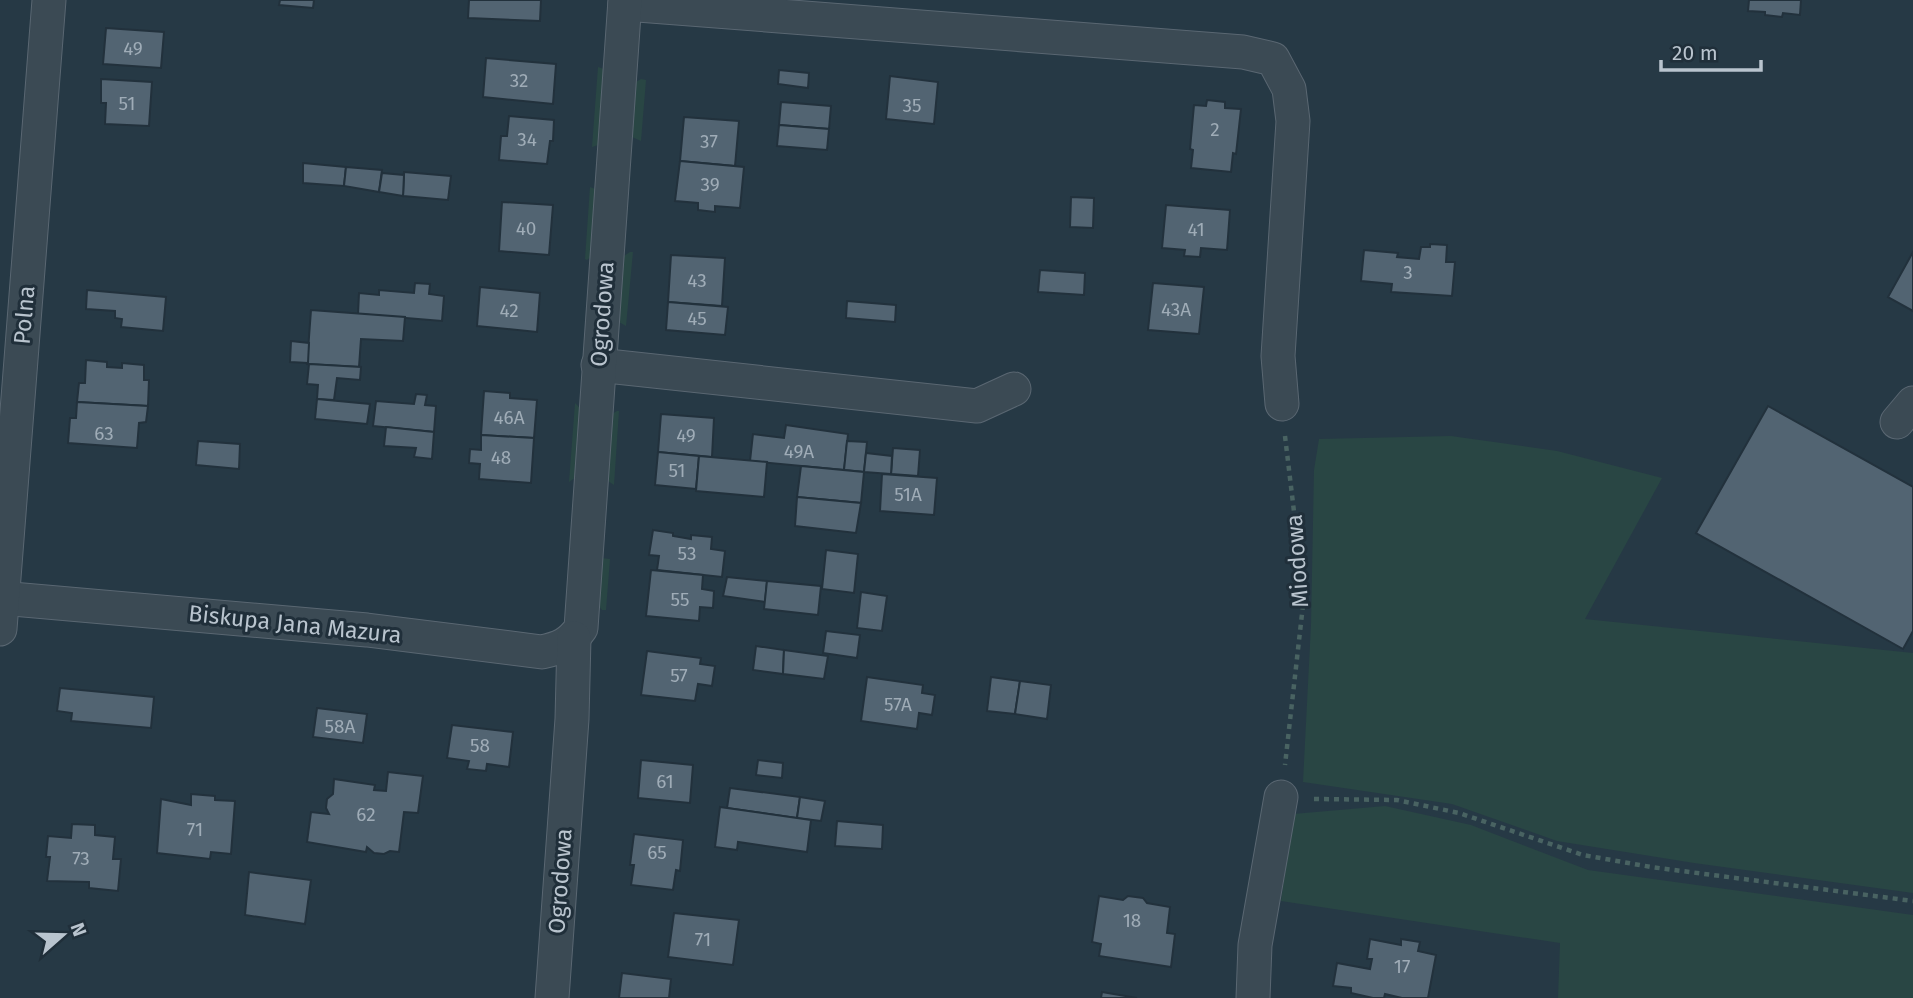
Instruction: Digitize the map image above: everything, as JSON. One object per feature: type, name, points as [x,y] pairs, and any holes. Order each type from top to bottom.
[{"type":"street","name":"Polna","points":[[0,608],[49,0]]},
{"type":"street","points":[[625,2],[1243,52],[1273,59],[1289,89],[1293,121],[1278,356],[1282,404]]},
{"type":"street","name":"Ogrodowa","points":[[552,998],[625,2]]},
{"type":"street","points":[[598,365],[977,406],[1014,389]]},
{"type":"street","name":"Biskupa Jana Mazura","points":[[0,608],[367,630],[542,652],[560,648],[577,633]]},
{"type":"street","points":[[1253,998],[1255,945],[1282,797]]},
{"type":"path","name":"Miodowa","points":[[1282,404],[1304,596],[1282,797]]},
{"type":"path","points":[[1282,797],[1397,800],[1459,813],[1583,855],[1651,867],[1913,901]]},
{"type":"green space","points":[[598,67],[604,69],[598,145],[592,147]]},
{"type":"green space","points":[[646,80],[641,141],[632,137],[636,82]]},
{"type":"green space","points":[[590,187],[598,190],[593,255],[587,260],[585,259]]},
{"type":"green space","points":[[633,252],[626,326],[619,322],[624,256]]},
{"type":"green space","points":[[575,403],[580,408],[576,477],[569,482]]},
{"type":"green space","points":[[617,411],[614,485],[608,481],[612,414]]},
{"type":"green space","points":[[1451,436],[1557,451],[1662,478],[1585,619],[1913,653],[1913,893],[1557,841],[1452,804],[1303,782],[1311,625],[1314,470],[1319,439]]},
{"type":"green space","points":[[601,558],[610,559],[606,610],[602,610],[598,605]]},
{"type":"green space","points":[[1385,806],[1471,825],[1588,870],[1913,915],[1913,998],[1558,998],[1560,943],[1281,901],[1293,814]]},
{"type":"building","points":[[280,0],[314,0],[313,8],[279,5]]},
{"type":"building","points":[[469,0],[541,0],[540,21],[468,18]]},
{"type":"building","points":[[1749,0],[1801,0],[1800,15],[1783,13],[1782,17],[1748,11]]},
{"type":"building","points":[[106,28],[164,32],[161,68],[103,64]]},
{"type":"building","points":[[486,58],[556,64],[553,104],[483,97]]},
{"type":"building","points":[[779,70],[809,73],[808,88],[778,84]]},
{"type":"building","points":[[890,76],[938,82],[934,124],[886,119]]},
{"type":"building","points":[[101,79],[152,82],[149,126],[105,124],[106,103],[101,103]]},
{"type":"building","points":[[1207,100],[1225,102],[1225,108],[1241,109],[1236,154],[1233,153],[1231,172],[1191,168],[1194,105],[1206,106]]},
{"type":"building","points":[[781,102],[831,106],[829,129],[779,125]]},
{"type":"building","points":[[509,116],[554,120],[553,141],[550,141],[547,164],[499,160],[501,136],[507,136]]},
{"type":"building","points":[[684,117],[739,121],[735,166],[680,161]]},
{"type":"building","points":[[779,125],[829,129],[827,150],[777,146]]},
{"type":"building","points":[[680,161],[744,167],[740,208],[715,206],[715,212],[698,210],[698,203],[675,201]]},
{"type":"building","points":[[303,163],[346,167],[344,186],[303,183]]},
{"type":"building","points":[[346,167],[382,170],[379,192],[344,186]]},
{"type":"building","points":[[404,172],[451,176],[448,200],[403,196]]},
{"type":"building","points":[[382,173],[404,175],[403,196],[379,192]]},
{"type":"building","points":[[1071,197],[1094,198],[1093,228],[1070,227]]},
{"type":"building","points":[[502,202],[553,205],[549,255],[499,251]]},
{"type":"building","points":[[1166,205],[1230,210],[1227,250],[1201,248],[1200,257],[1184,256],[1185,250],[1162,248]]},
{"type":"building","points":[[1430,244],[1447,245],[1446,262],[1455,262],[1452,296],[1391,292],[1392,284],[1361,281],[1364,250],[1398,253],[1397,257],[1419,259],[1421,247],[1430,247]]},
{"type":"building","points":[[1913,252],[1913,311],[1888,297]]},
{"type":"building","points":[[671,255],[725,258],[722,306],[668,302]]},
{"type":"building","points":[[1040,270],[1085,273],[1084,295],[1038,292]]},
{"type":"building","points":[[415,283],[430,284],[429,294],[444,296],[442,321],[358,314],[359,293],[379,295],[379,290],[414,293]]},
{"type":"building","points":[[1153,283],[1204,287],[1199,334],[1148,330]]},
{"type":"building","points":[[480,287],[540,293],[537,332],[477,326]]},
{"type":"building","points":[[87,290],[166,297],[163,331],[121,327],[122,319],[115,318],[115,311],[86,309]]},
{"type":"building","points":[[847,301],[896,305],[895,322],[846,318]]},
{"type":"building","points":[[668,302],[728,307],[725,335],[666,330]]},
{"type":"building","points":[[311,310],[405,317],[403,341],[361,339],[359,367],[307,364]]},
{"type":"building","points":[[291,341],[309,343],[308,363],[290,362]]},
{"type":"building","points":[[86,360],[107,362],[107,367],[122,368],[122,363],[144,365],[144,380],[149,380],[148,406],[77,402],[79,383],[85,383]]},
{"type":"building","points":[[309,364],[361,367],[360,380],[337,378],[334,400],[317,399],[318,385],[307,384]]},
{"type":"building","points":[[484,391],[510,393],[510,398],[537,400],[534,438],[481,435]]},
{"type":"building","points":[[416,394],[427,395],[425,405],[436,406],[434,432],[373,426],[376,401],[414,404]]},
{"type":"building","points":[[317,399],[370,404],[367,424],[315,419]]},
{"type":"building","points":[[77,402],[148,406],[146,422],[139,423],[137,448],[68,443],[70,418],[76,418]]},
{"type":"building","points":[[1768,406],[1913,487],[1913,631],[1903,649],[1696,533]]},
{"type":"building","points":[[661,414],[714,418],[712,457],[658,452]]},
{"type":"building","points":[[786,425],[848,434],[844,470],[750,461],[753,434],[784,438]]},
{"type":"building","points":[[386,427],[434,432],[432,459],[414,457],[416,448],[384,446]]},
{"type":"building","points":[[481,435],[534,438],[531,483],[479,479],[480,464],[469,463],[470,449],[481,450]]},
{"type":"building","points":[[198,441],[240,444],[239,469],[196,465]]},
{"type":"building","points":[[847,441],[867,442],[864,472],[844,470]]},
{"type":"building","points":[[893,448],[920,450],[918,476],[891,474]]},
{"type":"building","points":[[658,452],[699,456],[696,489],[655,485]]},
{"type":"building","points":[[866,453],[892,456],[891,474],[864,472]]},
{"type":"building","points":[[699,456],[767,462],[764,497],[696,491]]},
{"type":"building","points":[[801,466],[864,472],[861,503],[797,497]]},
{"type":"building","points":[[882,474],[937,478],[934,515],[880,511]]},
{"type":"building","points":[[797,497],[861,503],[856,533],[795,526]]},
{"type":"building","points":[[653,530],[691,539],[691,535],[712,537],[711,549],[725,551],[722,577],[657,570],[659,556],[649,555]]},
{"type":"building","points":[[826,550],[858,554],[854,593],[822,589]]},
{"type":"building","points":[[651,570],[703,575],[702,589],[714,591],[713,608],[700,607],[699,621],[646,616]]},
{"type":"building","points":[[727,577],[767,581],[765,602],[723,596]]},
{"type":"building","points":[[767,581],[821,586],[818,615],[764,609]]},
{"type":"building","points":[[861,592],[887,596],[882,631],[857,628]]},
{"type":"building","points":[[826,631],[860,635],[857,658],[823,653]]},
{"type":"building","points":[[756,646],[784,650],[783,674],[753,670]]},
{"type":"building","points":[[784,650],[828,656],[824,679],[783,674]]},
{"type":"building","points":[[647,651],[701,658],[700,664],[715,666],[712,686],[698,684],[695,701],[641,695]]},
{"type":"building","points":[[867,677],[923,685],[922,693],[935,695],[932,715],[919,713],[917,729],[861,721]]},
{"type":"building","points":[[991,677],[1020,681],[1015,714],[987,711]]},
{"type":"building","points":[[1020,681],[1051,685],[1047,719],[1015,714]]},
{"type":"building","points":[[60,688],[154,697],[151,728],[71,721],[72,713],[57,711]]},
{"type":"building","points":[[317,708],[367,714],[363,743],[313,737]]},
{"type":"building","points":[[452,725],[513,732],[509,767],[487,764],[486,771],[467,769],[469,761],[447,758]]},
{"type":"building","points":[[641,760],[693,765],[690,803],[638,798]]},
{"type":"building","points":[[758,760],[783,763],[782,778],[756,775]]},
{"type":"building","points":[[388,772],[423,776],[418,813],[404,812],[399,852],[374,853],[367,847],[366,852],[307,842],[311,812],[329,814],[326,808],[327,799],[333,794],[334,779],[375,785],[374,790],[386,791]]},
{"type":"building","points":[[730,788],[800,797],[797,818],[727,808]]},
{"type":"building","points":[[191,794],[215,796],[215,800],[235,801],[231,854],[211,852],[210,859],[157,853],[161,799],[191,805]]},
{"type":"building","points":[[800,797],[825,801],[821,821],[797,818]]},
{"type":"building","points":[[720,807],[811,820],[807,852],[738,842],[737,850],[715,847]]},
{"type":"building","points":[[837,821],[883,825],[882,849],[835,846]]},
{"type":"building","points":[[72,824],[95,825],[95,835],[115,837],[113,859],[121,859],[118,891],[89,888],[89,882],[47,881],[50,857],[46,857],[48,836],[71,838]]},
{"type":"building","points":[[634,834],[683,840],[680,871],[676,870],[673,890],[631,885],[634,865],[630,865]]},
{"type":"building","points":[[249,872],[311,880],[305,924],[245,915]]},
{"type":"building","points":[[1099,896],[1123,900],[1128,896],[1143,898],[1147,903],[1170,907],[1167,933],[1175,934],[1171,967],[1099,956],[1101,944],[1092,942]]},
{"type":"building","points":[[674,913],[739,920],[733,965],[668,957]]},
{"type":"building","points":[[1370,939],[1401,945],[1401,939],[1420,942],[1418,951],[1436,955],[1428,998],[1402,998],[1385,994],[1384,998],[1373,998],[1351,993],[1351,988],[1333,986],[1337,963],[1370,969],[1372,959],[1367,959]]},
{"type":"building","points":[[622,973],[671,979],[669,998],[619,998]]},
{"type":"building","points":[[1102,992],[1137,998],[1101,998]]}]
